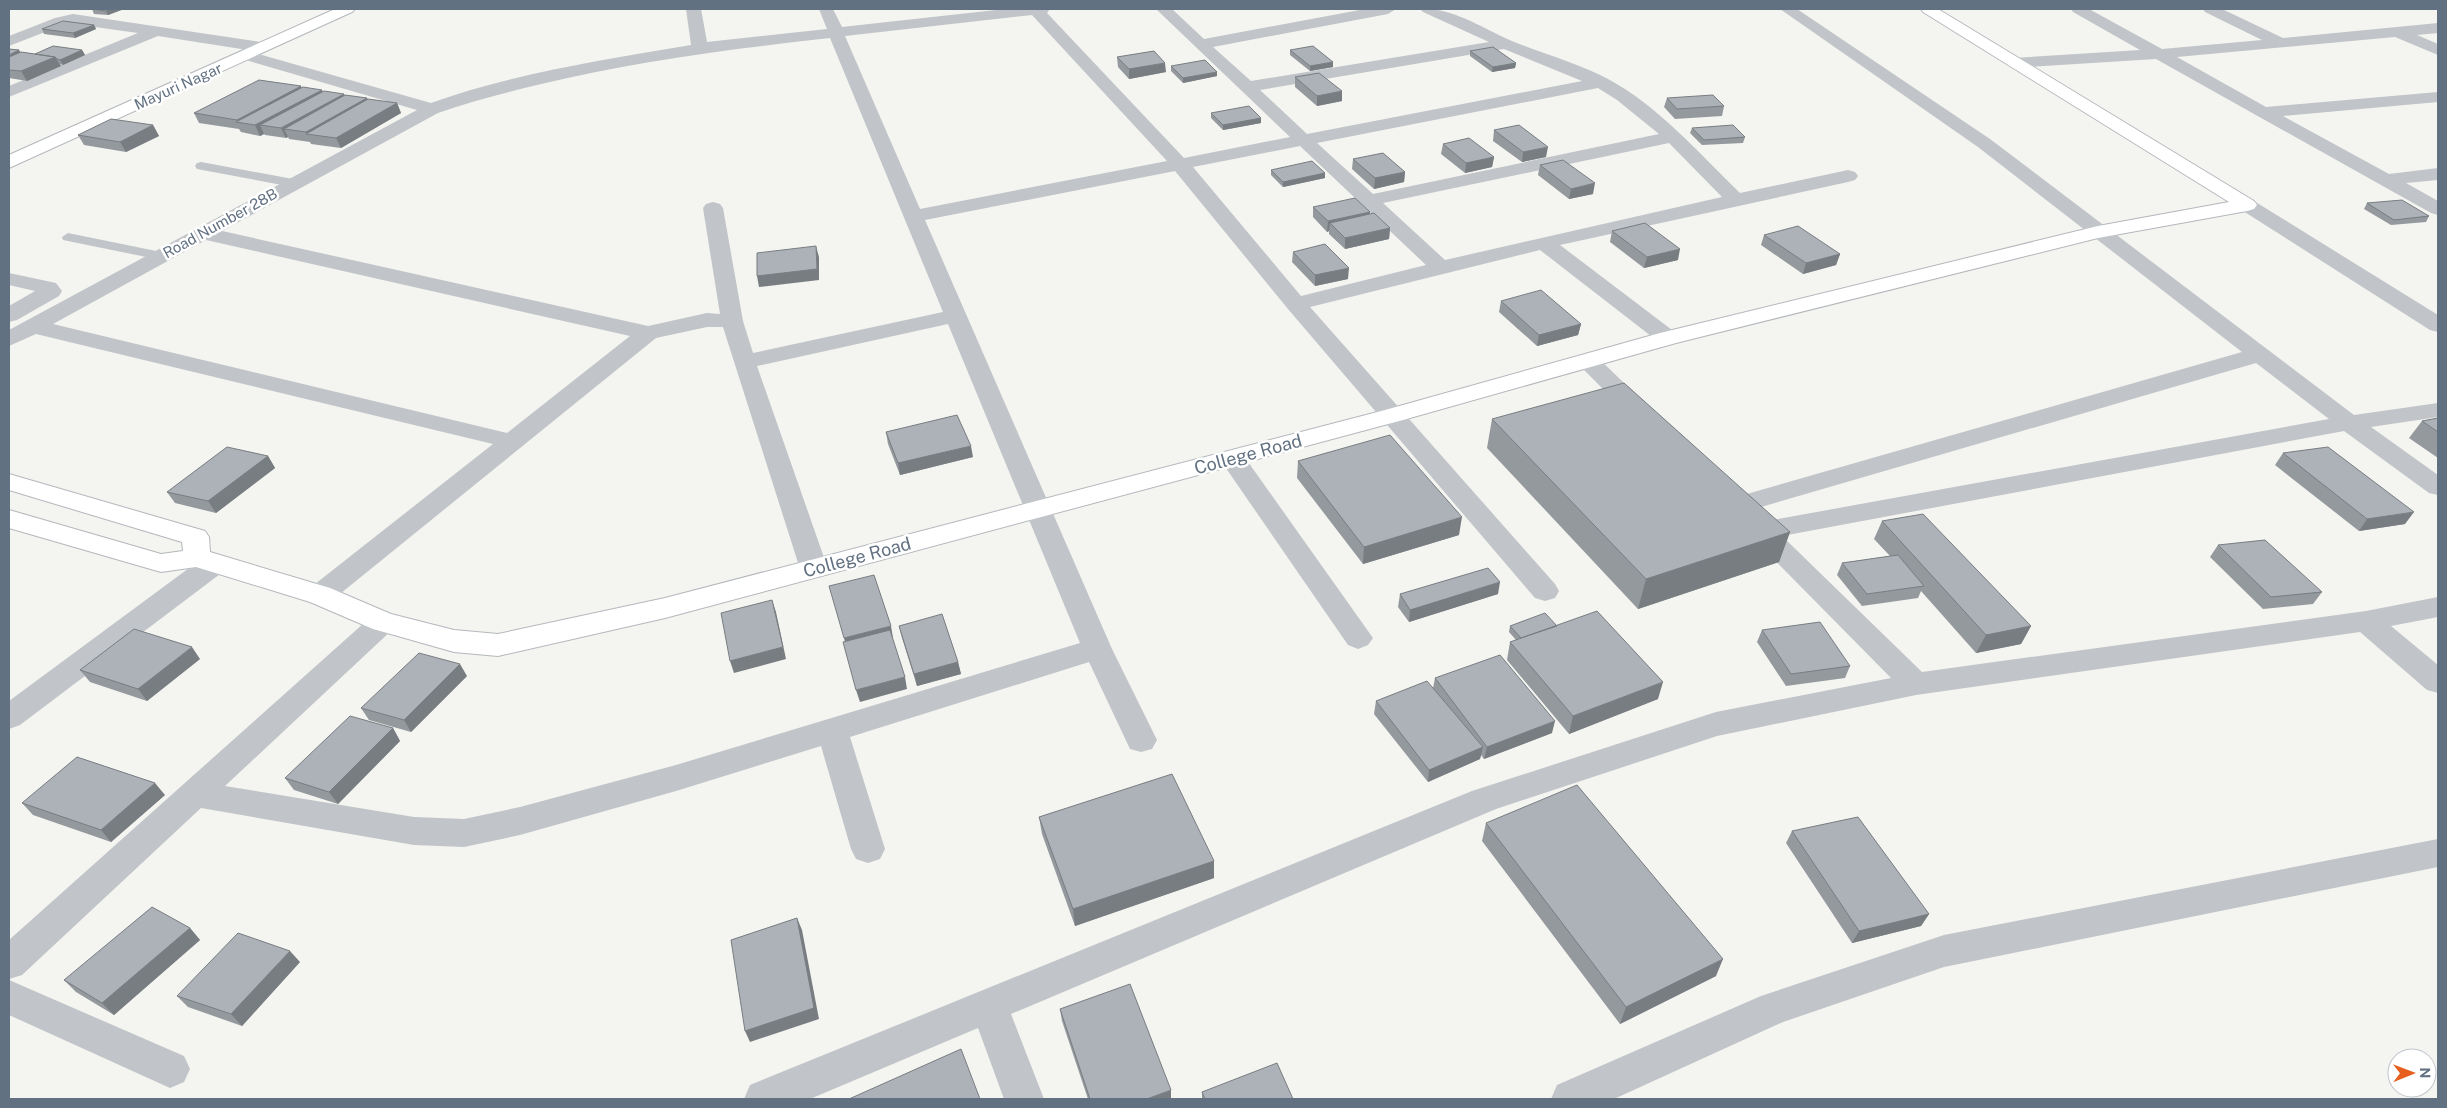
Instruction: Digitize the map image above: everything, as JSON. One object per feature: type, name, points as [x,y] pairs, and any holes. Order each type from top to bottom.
[{"type":"street","name":"Mayuri Nagar","points":[[9,162],[347,9]]},
{"type":"street","points":[[694,9],[700,48]]},
{"type":"street","points":[[826,9],[1097,649],[1140,740]]},
{"type":"street","points":[[1038,9],[1180,164],[1296,304],[1546,591]]},
{"type":"street","name":"Road Number 28B","points":[[9,339],[432,109],[471,96],[598,65],[700,48],[1038,9]]},
{"type":"street","points":[[1163,9],[1440,267]]},
{"type":"street","points":[[1201,44],[1388,9]]},
{"type":"street","points":[[1428,9],[1506,44],[1601,82],[1623,96],[1673,137],[1736,199]]},
{"type":"street","points":[[1787,9],[1984,143],[2349,423],[2438,487]]},
{"type":"street","points":[[1928,9],[2438,325]]},
{"type":"street","points":[[2078,9],[2438,209]]},
{"type":"street","points":[[2210,9],[2281,42]]},
{"type":"street","points":[[9,41],[60,22],[73,20],[261,47]]},
{"type":"street","points":[[2014,63],[2159,54],[2438,28]]},
{"type":"street","points":[[9,92],[159,31]]},
{"type":"street","points":[[2396,31],[2438,50]]},
{"type":"street","points":[[1248,87],[1506,44]]},
{"type":"street","points":[[244,56],[432,109]]},
{"type":"street","points":[[913,216],[1601,82]]},
{"type":"street","points":[[2264,112],[2438,97]]},
{"type":"street","points":[[1370,200],[1673,137]]},
{"type":"street","points":[[2385,180],[2438,174]]},
{"type":"street","points":[[1296,304],[1440,267],[1736,199],[1848,176]]},
{"type":"street","name":"College Road","points":[[206,561],[320,595],[384,622],[454,641],[498,645],[665,608],[814,569],[1394,415],[1668,338],[2098,232],[2247,205]]},
{"type":"street","points":[[713,208],[732,321],[814,569]]},
{"type":"street","points":[[202,233],[648,333],[707,320],[732,321]]},
{"type":"street","points":[[1544,244],[1668,338]]},
{"type":"street","points":[[9,278],[48,288],[51,291],[9,315]]},
{"type":"street","points":[[744,362],[956,316]]},
{"type":"street","points":[[32,326],[511,441]]},
{"type":"street","points":[[320,595],[648,333]]},
{"type":"street","points":[[1735,506],[2260,354]]},
{"type":"street","points":[[1588,362],[1658,430]]},
{"type":"street","points":[[1761,531],[2349,423],[2438,410]]},
{"type":"street","points":[[1232,458],[1358,638]]},
{"type":"street","points":[[9,482],[195,537],[206,561]]},
{"type":"street","points":[[1714,485],[1916,684]]},
{"type":"street","points":[[9,519],[161,563],[206,561]]},
{"type":"street","points":[[9,717],[206,561]]},
{"type":"street","points":[[764,1099],[1484,800],[1716,724],[1916,684],[2366,622],[2438,607]]},
{"type":"street","points":[[9,962],[384,622]]},
{"type":"street","points":[[2366,622],[2438,682]]},
{"type":"street","points":[[195,794],[414,831],[464,833],[520,821],[676,778],[1097,649]]},
{"type":"street","points":[[832,731],[868,849]]},
{"type":"street","points":[[1571,1099],[1774,1008],[1944,951],[2438,853]]},
{"type":"street","points":[[9,997],[170,1069]]},
{"type":"street","points":[[989,1005],[1024,1099]]},
{"type":"lane","points":[[200,166],[293,183]]},
{"type":"lane","points":[[68,237],[160,256]]},
{"type":"building","points":[[92,9],[111,9],[106,11]]},
{"type":"building","points":[[63,21],[94,25],[73,33],[42,29]]},
{"type":"building","points":[[53,46],[82,50],[60,60],[55,57],[35,54]]},
{"type":"building","points":[[1313,46],[1333,62],[1310,66],[1290,50]]},
{"type":"building","points":[[1493,47],[1516,63],[1493,67],[1470,51]]},
{"type":"building","points":[[9,49],[19,50],[9,55]]},
{"type":"building","points":[[1154,51],[1165,63],[1129,69],[1117,57]]},
{"type":"building","points":[[21,52],[55,57],[21,71],[9,70],[9,57]]},
{"type":"building","points":[[1205,60],[1217,72],[1183,78],[1171,66]]},
{"type":"building","points":[[1319,73],[1342,91],[1317,96],[1295,77]]},
{"type":"building","points":[[259,80],[301,86],[237,120],[194,113]]},
{"type":"building","points":[[303,87],[322,90],[255,125],[236,122]]},
{"type":"building","points":[[324,91],[344,94],[281,128],[260,125]]},
{"type":"building","points":[[345,95],[367,98],[306,132],[284,129]]},
{"type":"building","points":[[1713,95],[1724,106],[1677,109],[1667,98]]},
{"type":"building","points":[[368,99],[397,103],[336,138],[306,134]]},
{"type":"building","points":[[1249,106],[1261,118],[1223,125],[1211,113]]},
{"type":"building","points":[[111,119],[153,125],[120,142],[78,135]]},
{"type":"building","points":[[1519,125],[1548,147],[1523,152],[1494,130]]},
{"type":"building","points":[[1733,125],[1745,137],[1704,140],[1692,128]]},
{"type":"building","points":[[1469,138],[1494,157],[1466,163],[1443,144]]},
{"type":"building","points":[[1383,153],[1405,172],[1375,178],[1353,159]]},
{"type":"building","points":[[1563,160],[1595,183],[1571,189],[1540,165]]},
{"type":"building","points":[[1312,161],[1325,173],[1283,182],[1271,170]]},
{"type":"building","points":[[1355,198],[1370,212],[1328,221],[1313,207]]},
{"type":"building","points":[[2402,200],[2429,216],[2394,220],[2367,203]]},
{"type":"building","points":[[1374,213],[1390,228],[1345,238],[1330,223]]},
{"type":"building","points":[[1645,223],[1680,249],[1647,257],[1612,231]]},
{"type":"building","points":[[1798,226],[1840,254],[1806,263],[1764,235]]},
{"type":"building","points":[[1325,244],[1349,268],[1315,275],[1293,252]]},
{"type":"building","points":[[816,246],[817,269],[757,276],[757,253]]},
{"type":"building","points":[[1541,290],[1581,324],[1539,335],[1501,301]]},
{"type":"building","points":[[1624,383],[1790,532],[1646,579],[1492,419]]},
{"type":"building","points":[[957,415],[971,446],[898,463],[886,432]]},
{"type":"building","points":[[2438,418],[2438,432],[2422,421]]},
{"type":"building","points":[[1390,435],[1462,517],[1364,547],[1298,461]]},
{"type":"building","points":[[227,447],[268,456],[208,501],[167,492]]},
{"type":"building","points":[[2328,447],[2414,512],[2367,519],[2283,453]]},
{"type":"building","points":[[1923,514],[2031,626],[1986,635],[1882,521]]},
{"type":"building","points":[[2265,540],[2322,592],[2271,597],[2218,545]]},
{"type":"building","points":[[1898,555],[1924,586],[1867,594],[1842,563]]},
{"type":"building","points":[[1488,568],[1500,582],[1410,610],[1400,594]]},
{"type":"building","points":[[874,575],[891,626],[844,638],[829,586]]},
{"type":"building","points":[[772,600],[783,647],[730,661],[721,613]]},
{"type":"building","points":[[1597,611],[1663,682],[1573,716],[1510,642]]},
{"type":"building","points":[[1545,613],[1557,626],[1521,638],[1510,626]]},
{"type":"building","points":[[942,614],[958,662],[914,674],[899,626]]},
{"type":"building","points":[[1820,622],[1850,666],[1791,674],[1762,630]]},
{"type":"building","points":[[134,629],[192,647],[138,689],[80,670]]},
{"type":"building","points":[[890,630],[905,677],[856,690],[843,642]]},
{"type":"building","points":[[419,653],[460,664],[404,720],[361,708]]},
{"type":"building","points":[[1500,655],[1555,721],[1487,747],[1435,678]]},
{"type":"building","points":[[1427,681],[1483,747],[1429,770],[1376,701]]},
{"type":"building","points":[[350,716],[393,728],[329,792],[285,778]]},
{"type":"building","points":[[77,757],[155,783],[101,830],[22,803]]},
{"type":"building","points":[[1172,774],[1214,861],[1073,909],[1039,817]]},
{"type":"building","points":[[1577,785],[1723,959],[1626,1007],[1486,823]]},
{"type":"building","points":[[1858,817],[1929,914],[1859,931],[1792,831]]},
{"type":"building","points":[[152,907],[190,928],[102,1003],[64,980]]},
{"type":"building","points":[[797,918],[814,1008],[745,1031],[731,940]]},
{"type":"building","points":[[238,933],[290,951],[231,1014],[177,996]]},
{"type":"building","points":[[1130,984],[1171,1090],[1147,1099],[1090,1099],[1060,1009]]},
{"type":"building","points":[[961,1049],[980,1099],[849,1099]]},
{"type":"building","points":[[1277,1063],[1293,1099],[1205,1099],[1202,1092]]}]
